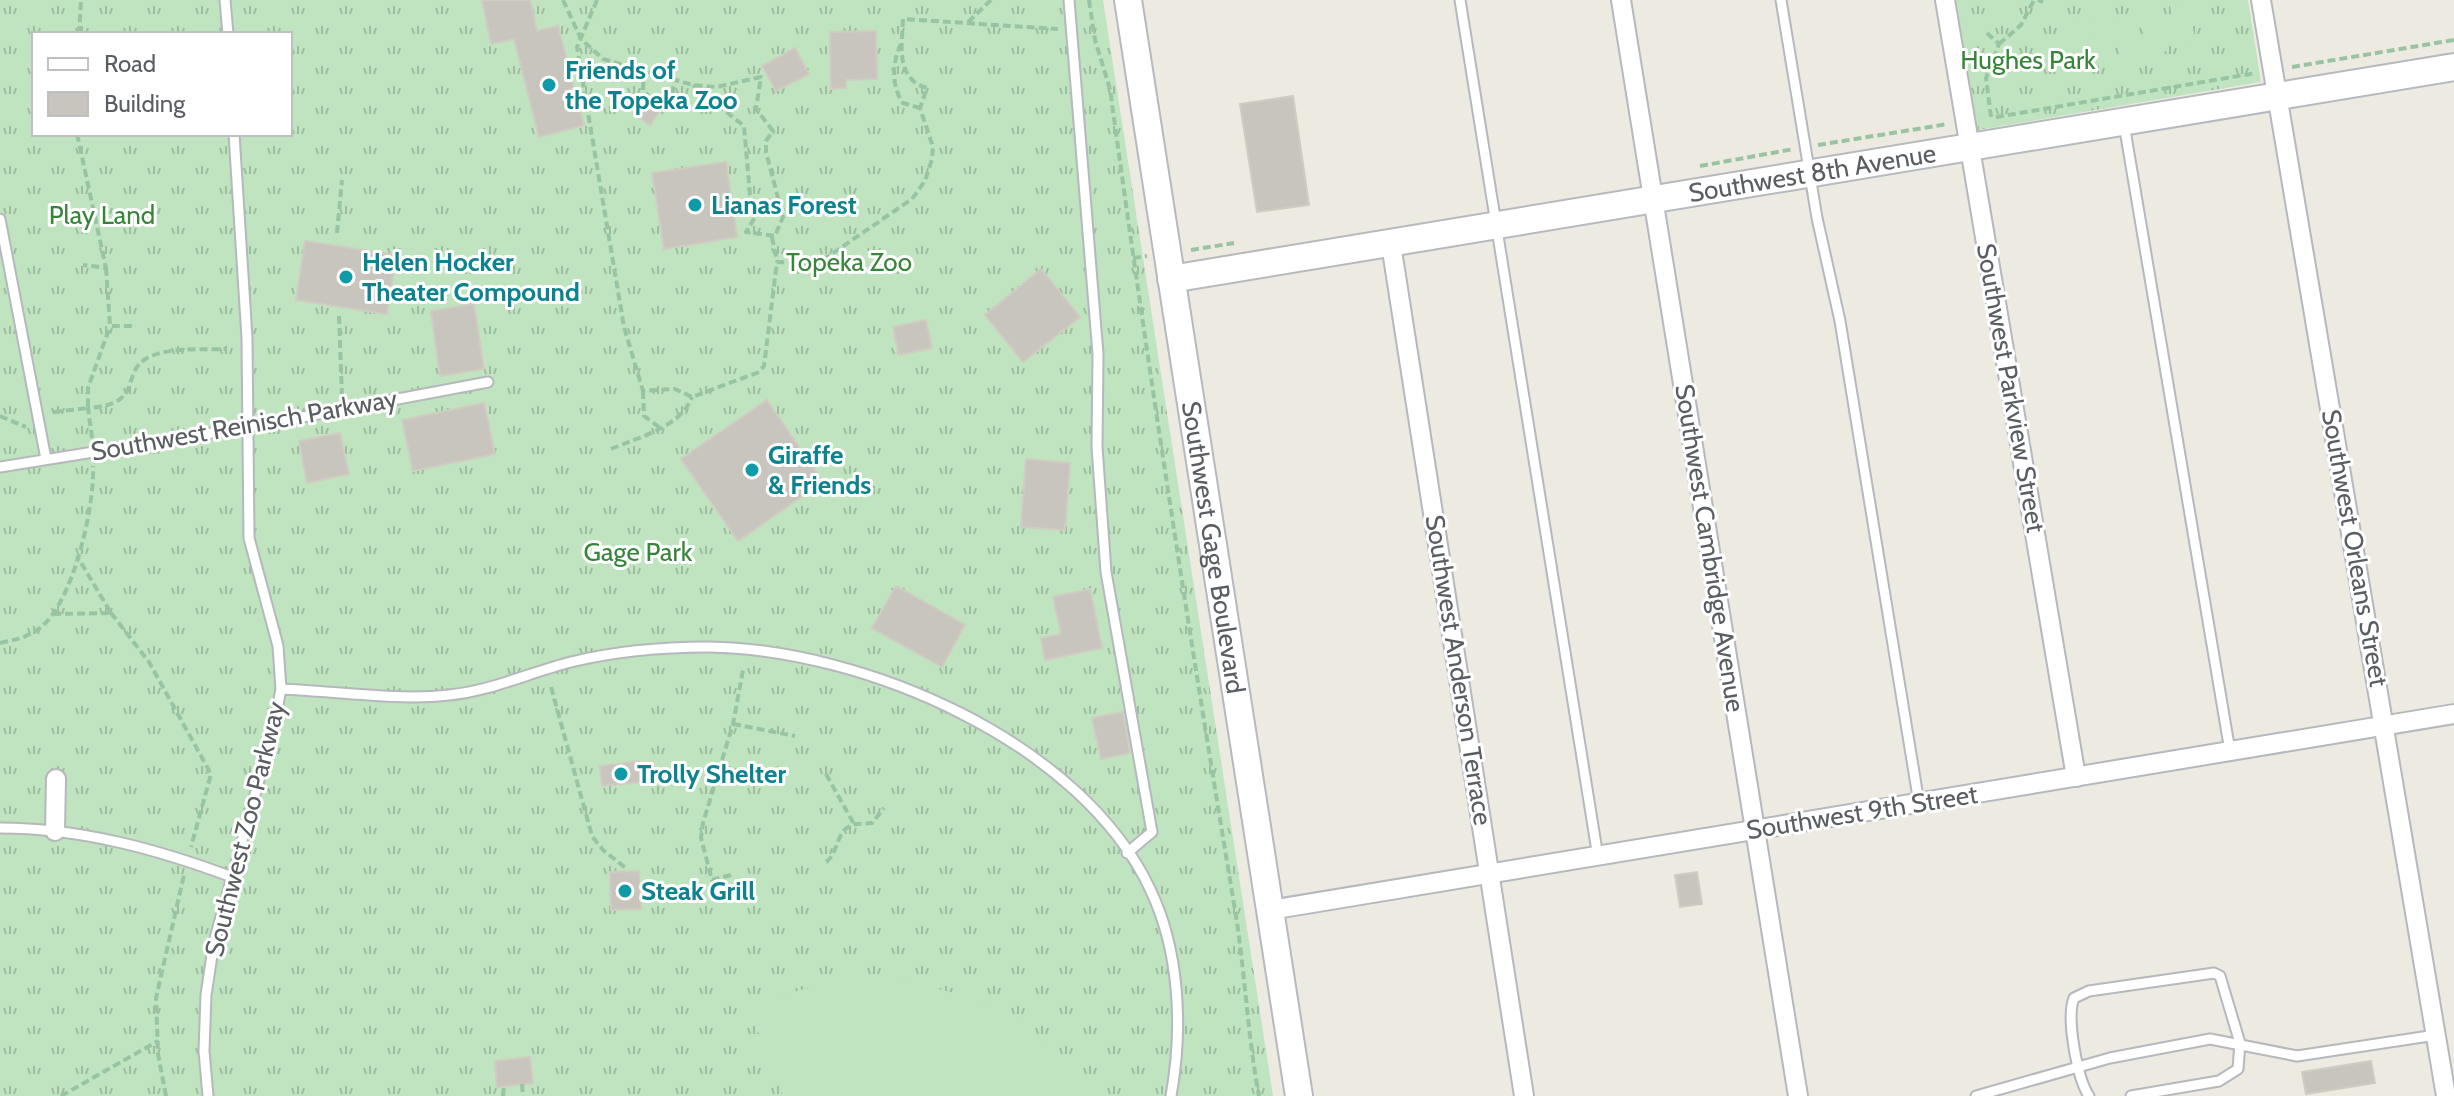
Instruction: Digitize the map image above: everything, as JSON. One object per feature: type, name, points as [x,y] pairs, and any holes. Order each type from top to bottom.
[{"type":"street","name":"Southwest Gage Boulevard","points":[[1128,0],[1299,1096]]},
{"type":"street","name":"Southwest Cambridge Avenue","points":[[1621,0],[1798,1096]]},
{"type":"street","name":"Southwest Parkview Street","points":[[1945,0],[2076,777]]},
{"type":"street","name":"Southwest Orleans Street","points":[[2261,0],[2386,726],[2446,1096]]},
{"type":"street","name":"Southwest 8th Avenue","points":[[1171,279],[2454,67]]},
{"type":"street","name":"Southwest Anderson Terrace","points":[[1391,244],[1492,874],[1524,1096]]},
{"type":"street","name":"Southwest 9th Street","points":[[1270,910],[2454,714]]},
{"type":"street","points":[[55,831],[56,779]]},
{"type":"lane","points":[[225,0],[228,32]]},
{"type":"lane","points":[[1069,0],[1098,354],[1097,447],[1106,572],[1152,832],[1127,853]]},
{"type":"lane","points":[[1460,0],[1598,857]]},
{"type":"lane","points":[[1781,0],[1840,321],[1919,803]]},
{"type":"lane","points":[[2124,121],[2230,751]]},
{"type":"lane","name":"Southwest Zoo Parkway","points":[[208,1096],[204,1051],[206,995],[214,942],[273,730],[281,689],[278,646],[249,538],[249,427],[234,136]]},
{"type":"lane","points":[[0,219],[46,459]]},
{"type":"lane","name":"Southwest Reinisch Parkway","points":[[0,467],[249,427],[488,382]]},
{"type":"lane","points":[[281,689],[409,697],[451,695],[570,662],[661,648],[757,650],[804,658],[907,690],[994,733],[1051,772],[1104,817],[1150,887],[1172,958],[1176,1042],[1171,1096]]},
{"type":"lane","points":[[0,828],[55,831],[145,847],[232,877]]},
{"type":"lane","points":[[2089,1096],[2078,1067],[2070,1008],[2074,998],[2105,989],[2214,973],[2224,983],[2240,1043],[2242,1058],[2238,1069],[2219,1081],[2131,1096]]},
{"type":"lane","points":[[1976,1096],[2078,1067],[2210,1039],[2297,1056],[2436,1035]]},
{"type":"path","points":[[79,32],[81,0]]},
{"type":"path","points":[[563,0],[581,39],[603,59],[693,85],[716,87],[761,77],[756,109],[773,131],[766,141],[766,152],[783,217],[772,237],[777,262],[764,366],[759,372],[692,397],[675,389],[643,391]]},
{"type":"path","points":[[597,0],[577,47],[624,327],[643,391],[644,416],[659,427]]},
{"type":"path","points":[[966,23],[991,0]]},
{"type":"path","points":[[1089,0],[1095,40],[1110,89],[1187,619],[1244,958],[1252,1058],[1259,1096]]},
{"type":"path","points":[[1991,117],[1986,78],[1999,44],[2021,25],[2038,1]]},
{"type":"path","points":[[777,262],[817,264],[912,199],[929,170],[933,147],[920,108],[927,88],[916,85],[906,73],[903,19],[1063,29]]},
{"type":"path","points":[[1987,33],[1999,44]]},
{"type":"path","points":[[902,42],[895,65],[897,92],[906,105],[920,108]]},
{"type":"path","points":[[644,70],[643,90],[656,104],[672,98],[674,81]]},
{"type":"path","points":[[693,85],[744,126],[750,195],[760,209],[746,232],[772,237]]},
{"type":"path","points":[[0,643],[30,635],[53,614],[77,556],[93,505],[88,388],[110,326],[106,268],[77,136]]},
{"type":"path","points":[[337,233],[342,180]]},
{"type":"path","points":[[83,265],[106,268]]},
{"type":"path","points":[[339,316],[343,408]]},
{"type":"path","points":[[110,326],[136,326]]},
{"type":"path","points":[[54,412],[113,406],[127,393],[133,374],[148,357],[166,352],[227,349]]},
{"type":"path","points":[[611,449],[687,411],[692,397]]},
{"type":"path","points":[[0,416],[39,433]]},
{"type":"path","points":[[53,614],[111,613],[77,556]]},
{"type":"path","points":[[731,875],[712,880],[701,838],[733,724],[743,670]]},
{"type":"path","points":[[551,687],[592,836],[603,850],[627,869]]},
{"type":"path","points":[[733,724],[795,736]]},
{"type":"path","points":[[826,774],[854,824]]},
{"type":"path","points":[[826,862],[834,855],[842,833],[854,824],[872,823],[884,808]]},
{"type":"path","points":[[61,1096],[158,1041]]},
{"type":"path","points":[[522,1084],[523,1096]]},
{"type":"path","points":[[503,1096],[504,1086]]},
{"type":"green space","name":"Gage Park","points":[[0,0],[1103,0],[1273,1096],[0,1096]]},
{"type":"green space","name":"Hughes Park","points":[[1956,0],[2248,0],[2261,82],[1978,130]]},
{"type":"green space","points":[[2189,3],[2196,46],[2177,49],[2170,6]]},
{"type":"green space","points":[[2160,8],[2167,51],[2147,54],[2140,11]]},
{"type":"green space","points":[[2133,13],[2140,55],[2121,58],[2114,16]]},
{"type":"green space","points":[[2107,16],[2114,59],[2095,62],[2088,20]]},
{"type":"green space","points":[[2082,21],[2089,63],[2070,66],[2063,24]]},
{"type":"green space","points":[[873,978],[940,989],[999,1011],[1051,1046],[1098,1096],[783,1096],[749,1008],[810,988]]},
{"type":"building","name":"Friends of the Topeka Zoo","points":[[482,0],[530,0],[537,31],[558,26],[584,125],[539,137],[514,39],[491,44]]},
{"type":"building","points":[[876,31],[877,79],[846,80],[846,88],[831,89],[830,32]]},
{"type":"building","points":[[795,48],[809,74],[776,91],[762,66]]},
{"type":"building","points":[[1293,96],[1309,205],[1257,212],[1240,104]]},
{"type":"building","points":[[642,100],[659,112],[650,125],[633,113]]},
{"type":"building","name":"Lianas Forest","points":[[726,162],[737,237],[664,249],[652,173]]},
{"type":"building","name":"Helen Hocker Theater Compound","points":[[305,241],[396,255],[387,314],[296,300]]},
{"type":"building","points":[[1041,269],[1080,317],[1023,362],[985,315]]},
{"type":"building","points":[[474,304],[484,369],[440,376],[431,311]]},
{"type":"building","points":[[926,320],[932,348],[899,355],[893,327]]},
{"type":"building","name":"Giraffe & Friends","points":[[767,400],[823,482],[738,541],[681,459]]},
{"type":"building","points":[[484,403],[495,454],[413,471],[402,420]]},
{"type":"building","points":[[340,433],[349,474],[307,483],[299,441]]},
{"type":"building","points":[[1026,459],[1070,463],[1065,530],[1021,527]]},
{"type":"building","points":[[896,586],[965,625],[942,667],[872,628]]},
{"type":"building","points":[[1090,589],[1102,648],[1045,660],[1041,638],[1061,634],[1053,597]]},
{"type":"building","points":[[1123,712],[1130,753],[1101,759],[1092,718]]},
{"type":"building","name":"Trolly Shelter","points":[[639,761],[642,782],[602,786],[600,766]]},
{"type":"building","name":"Steak Grill","points":[[639,871],[641,909],[611,910],[610,872]]},
{"type":"building","points":[[1697,872],[1702,904],[1680,907],[1675,875]]},
{"type":"building","points":[[530,1057],[533,1083],[497,1087],[495,1061]]},
{"type":"building","points":[[2371,1061],[2375,1083],[2306,1094],[2302,1072]]},
{"type":"place","name":"Friends of the Topeka Zoo","points":[[549,85]]},
{"type":"place","name":"Lianas Forest","points":[[695,205]]},
{"type":"place","name":"Helen Hocker Theater Compound","points":[[346,277]]},
{"type":"place","name":"Giraffe & Friends","points":[[752,470]]},
{"type":"place","name":"Trolly Shelter","points":[[621,774]]},
{"type":"place","name":"Steak Grill","points":[[625,891]]},
{"type":"park label","name":"Play Land","points":[[102,215]]},
{"type":"park label","name":"Topeka Zoo","points":[[849,262]]}]
